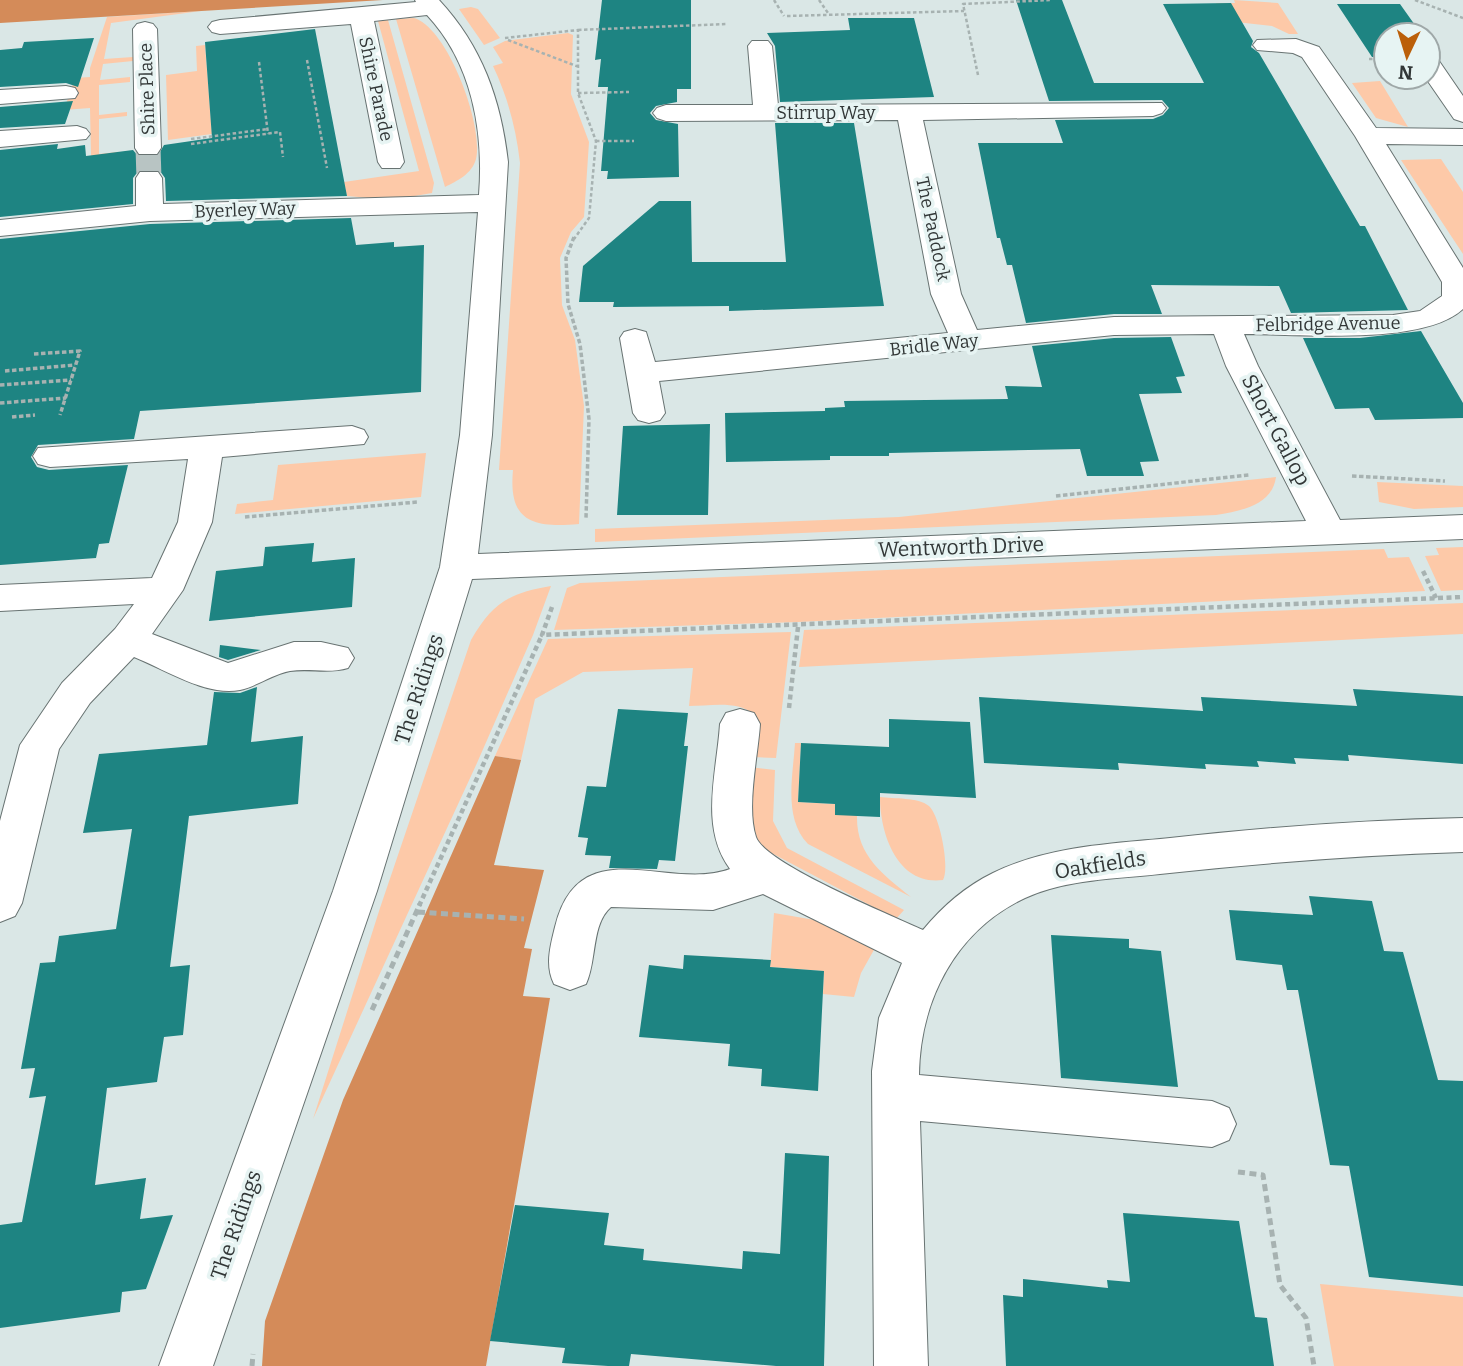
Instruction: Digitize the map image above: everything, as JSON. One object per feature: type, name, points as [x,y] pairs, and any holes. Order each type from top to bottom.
[{"type":"street","name":"Shire Parade","points":[[220,27],[361,16],[429,4]]},
{"type":"street","name":"The Ridings","points":[[186,1366],[355,891],[458,566],[479,396],[495,162],[493,128],[484,94],[459,38],[429,4]]},
{"type":"street","name":"Shire Parade","points":[[361,16],[391,162]]},
{"type":"street","name":"Shire Place","points":[[145,29],[148,148]]},
{"type":"street","name":"Felbridge Avenue","points":[[1265,45],[1296,46],[1311,52],[1368,136],[1457,282],[1459,294],[1453,303],[1430,320]]},
{"type":"street","points":[[760,46],[766,113]]},
{"type":"street","points":[[1442,83],[1463,114]]},
{"type":"street","points":[[980,86],[986,112]]},
{"type":"street","points":[[0,97],[66,93]]},
{"type":"street","points":[[666,102],[666,140]]},
{"type":"street","name":"Stirrup Way","points":[[666,102],[766,113],[1061,112],[1153,108]]},
{"type":"street","name":"The Paddock","points":[[909,112],[946,294],[967,342]]},
{"type":"street","points":[[0,139],[77,134]]},
{"type":"street","points":[[1368,136],[1463,137]]},
{"type":"street","points":[[149,178],[150,213]]},
{"type":"street","name":"Byerley Way","points":[[0,228],[150,213],[491,203]]},
{"type":"street","name":"Felbridge Avenue","points":[[1226,326],[1393,324],[1430,320],[1463,324]]},
{"type":"street","name":"Bridle Way","points":[[642,373],[1126,326],[1226,326]]},
{"type":"street","name":"Short Gallop","points":[[1226,326],[1242,366],[1330,533]]},
{"type":"street","points":[[635,338],[649,413]]},
{"type":"street","points":[[50,456],[352,437]]},
{"type":"street","points":[[2,887],[40,745],[76,693],[128,639],[165,590],[195,522],[207,447]]},
{"type":"street","name":"Wentworth Drive","points":[[458,566],[1463,527]]},
{"type":"street","points":[[0,597],[165,590]]},
{"type":"street","points":[[128,639],[230,678],[244,677],[277,660],[297,656],[335,658]]},
{"type":"street","points":[[740,724],[735,838],[745,859],[764,874],[930,955]]},
{"type":"street","name":"Oakfields","points":[[901,1366],[895,1096],[902,1018],[930,955],[954,928],[989,898],[1009,886],[1061,868],[1215,850],[1461,839]]},
{"type":"street","points":[[570,970],[581,915],[587,900],[599,890],[614,887],[684,893],[715,892],[764,874]]},
{"type":"street","points":[[895,1096],[1212,1124]]},
{"type":"path","points":[[774,0],[784,17]]},
{"type":"path","points":[[819,0],[829,14]]},
{"type":"path","points":[[980,86],[962,4],[1052,0]]},
{"type":"path","points":[[1415,0],[1463,18]]},
{"type":"path","points":[[777,18],[964,11]]},
{"type":"path","points":[[300,21],[327,173]]},
{"type":"path","points":[[506,39],[578,30],[733,23]]},
{"type":"path","points":[[499,30],[506,39],[579,67]]},
{"type":"path","points":[[367,1021],[542,635],[567,562],[586,525],[589,430],[580,344],[568,304],[566,258],[576,233],[589,218],[596,141],[578,93],[578,30]]},
{"type":"path","points":[[257,50],[268,132]]},
{"type":"path","points":[[578,93],[666,102]]},
{"type":"path","points":[[186,145],[268,132]]},
{"type":"path","points":[[214,136],[280,132],[283,157]]},
{"type":"path","points":[[34,354],[80,351],[50,456]]},
{"type":"path","points":[[5,371],[75,365]]},
{"type":"path","points":[[0,386],[71,380]]},
{"type":"path","points":[[0,403],[66,398]]},
{"type":"path","points":[[195,522],[468,498]]},
{"type":"path","points":[[542,635],[798,627],[1463,597]]},
{"type":"path","points":[[788,713],[798,627]]},
{"type":"path","points":[[418,912],[532,920],[581,915]]},
{"type":"path","points":[[1212,1124],[1218,1170],[1263,1175],[1280,1285],[1306,1318],[1314,1366]]},
{"type":"path","points":[[252,1366],[253,1340]]},
{"type":"shaded area","points":[[0,0],[383,0],[0,23]]},
{"type":"shaded area","points":[[1234,0],[1278,3],[1298,34],[1289,34],[1272,26],[1236,22],[1224,16],[1216,3],[1235,3]]},
{"type":"shaded area","points":[[459,9],[478,9],[500,38],[484,45]]},
{"type":"shaded area","points":[[201,11],[111,23],[104,59],[133,57],[133,61],[103,64],[100,80],[130,77],[130,82],[99,85],[99,115],[127,112],[127,116],[99,119],[99,154],[117,152],[117,181],[92,204],[90,108],[64,110],[75,78],[90,77],[90,68],[107,17]]},
{"type":"shaded area","points":[[414,18],[427,26],[451,58],[461,80],[474,124],[477,144],[474,164],[464,176],[445,187],[396,19]]},
{"type":"shaded area","points":[[388,20],[434,183],[432,193],[392,200],[347,196],[344,182],[419,171],[378,21]]},
{"type":"shaded area","points":[[568,33],[573,35],[571,94],[589,142],[584,217],[571,232],[560,258],[562,305],[575,340],[584,406],[579,524],[549,525],[527,518],[520,511],[515,501],[513,470],[499,470],[520,163],[511,113],[493,66],[503,63],[493,47],[505,41]]},
{"type":"shaded area","points":[[205,45],[212,134],[168,140],[166,75],[197,71],[196,46]]},
{"type":"shaded area","points":[[1372,82],[1372,91],[1386,91],[1408,127],[1376,118],[1352,83]]},
{"type":"shaded area","points":[[1441,159],[1463,192],[1463,254],[1401,160]]},
{"type":"shaded area","points":[[426,453],[421,497],[235,514],[237,504],[273,500],[278,465]]},
{"type":"shaded area","points":[[1276,477],[1273,487],[1262,501],[1244,509],[1216,515],[595,542],[595,529],[899,517]]},
{"type":"shaded area","points":[[1377,482],[1463,486],[1463,507],[1414,509],[1379,502]]},
{"type":"shaded area","points":[[1463,547],[1463,590],[1441,591],[1425,556],[1439,555],[1436,548]]},
{"type":"shaded area","points":[[1384,549],[1388,558],[1409,557],[1425,591],[798,622],[554,630],[567,588],[580,583]]},
{"type":"shaded area","points":[[551,586],[533,635],[477,763],[313,1119],[380,908],[471,640],[486,617],[503,602],[523,592]]},
{"type":"shaded area","points":[[1463,603],[1463,634],[799,667],[804,630]]},
{"type":"shaded area","points":[[791,632],[776,758],[752,757],[753,714],[747,710],[723,705],[689,706],[693,668],[583,672],[535,699],[521,760],[495,756],[548,639]]},
{"type":"shaded area","points":[[795,743],[801,743],[798,802],[835,804],[857,816],[858,830],[866,853],[881,872],[911,897],[808,844],[800,834],[791,796]]},
{"type":"shaded area","points":[[495,756],[521,760],[494,865],[544,870],[524,948],[532,949],[523,996],[550,998],[486,1366],[262,1366],[265,1321],[343,1100]]},
{"type":"shaded area","points":[[749,767],[775,770],[773,821],[787,848],[904,910],[896,919],[758,846],[747,822]]},
{"type":"shaded area","points":[[880,797],[912,800],[929,806],[937,820],[943,842],[943,880],[927,880],[914,875],[903,866],[894,854],[883,826]]},
{"type":"shaded area","points":[[774,913],[815,920],[875,948],[861,973],[854,997],[823,994],[824,971],[770,967]]},
{"type":"shaded area","points":[[1320,1284],[1463,1297],[1463,1366],[1334,1366]]},
{"type":"building","points":[[602,0],[691,0],[691,89],[677,89],[677,102],[656,106],[650,113],[656,120],[678,124],[679,177],[607,179],[608,171],[601,171],[608,87],[598,87],[601,59],[595,60]]},
{"type":"building","points":[[1016,0],[1062,0],[1094,83],[1204,83],[1163,4],[1231,3],[1253,41],[1251,47],[1259,53],[1360,226],[1365,226],[1408,310],[1291,313],[1279,286],[1151,285],[1162,314],[1114,314],[1026,323],[1012,265],[1007,265],[1000,238],[997,238],[978,143],[1063,143],[1055,120],[1153,119],[1163,115],[1169,108],[1162,100],[1049,101]]},
{"type":"building","points":[[1337,4],[1400,4],[1412,21],[1372,21],[1372,57]]},
{"type":"building","points":[[848,18],[914,18],[934,97],[780,102],[775,46],[767,33],[850,30]]},
{"type":"building","points":[[315,29],[347,196],[166,201],[165,178],[160,171],[140,169],[133,178],[133,204],[0,217],[0,150],[58,144],[57,149],[85,145],[86,156],[133,150],[139,157],[157,157],[164,145],[212,138],[205,42]]},
{"type":"building","points":[[94,38],[78,87],[66,83],[0,87],[0,50],[22,48],[24,42]]},
{"type":"building","points":[[73,101],[65,124],[0,128],[0,107]]},
{"type":"building","points":[[775,123],[854,123],[884,306],[729,311],[729,306],[613,307],[614,302],[579,302],[583,266],[659,201],[691,201],[692,262],[786,262]]},
{"type":"building","points":[[351,218],[356,245],[394,242],[394,247],[424,245],[421,392],[140,411],[134,439],[38,445],[31,457],[37,467],[49,470],[128,465],[109,543],[99,544],[96,558],[0,565],[0,239],[150,224]]},
{"type":"building","points":[[1421,331],[1463,403],[1463,418],[1375,420],[1369,408],[1335,409],[1303,338],[1360,338]]},
{"type":"building","points":[[1171,337],[1185,376],[1176,377],[1182,393],[1139,394],[1159,461],[1140,462],[1144,476],[1087,476],[1080,449],[889,453],[889,456],[830,456],[830,460],[726,462],[725,413],[825,411],[825,408],[845,407],[844,401],[1008,399],[1005,386],[1042,387],[1032,346],[1114,338]]},
{"type":"building","points":[[710,424],[708,515],[617,515],[623,426]]},
{"type":"building","points":[[314,543],[312,562],[355,558],[352,607],[209,621],[216,571],[263,566],[265,547]]},
{"type":"building","points":[[220,645],[261,650],[228,660],[219,657]]},
{"type":"building","points":[[257,687],[251,742],[303,736],[298,804],[189,816],[170,967],[190,965],[183,1035],[164,1037],[157,1082],[107,1088],[95,1185],[146,1178],[140,1219],[173,1215],[146,1289],[122,1292],[120,1312],[0,1328],[0,1225],[22,1222],[46,1096],[29,1098],[35,1068],[21,1069],[40,963],[55,962],[59,936],[116,929],[132,829],[83,833],[99,754],[207,745],[214,692],[240,693]]},
{"type":"building","points":[[1353,689],[1463,696],[1463,764],[1348,755],[1349,761],[1294,758],[1296,764],[1257,761],[1259,767],[1205,764],[1206,769],[1118,763],[1119,770],[984,763],[979,697],[1203,711],[1201,697],[1357,706]]},
{"type":"building","points":[[618,709],[688,713],[684,746],[688,746],[675,861],[659,860],[657,869],[609,868],[611,856],[585,855],[588,838],[578,837],[587,786],[606,787]]},
{"type":"building","points":[[889,719],[970,722],[976,798],[880,793],[880,817],[835,815],[835,804],[798,802],[801,743],[889,747]]},
{"type":"building","points":[[1309,896],[1372,901],[1384,951],[1403,952],[1438,1080],[1463,1081],[1463,1286],[1369,1277],[1349,1166],[1330,1165],[1298,990],[1287,990],[1282,965],[1236,960],[1229,910],[1313,915]]},
{"type":"building","points":[[1051,935],[1129,939],[1129,948],[1161,951],[1178,1087],[1061,1078]]},
{"type":"building","points":[[684,955],[771,960],[770,967],[824,971],[818,1091],[761,1086],[762,1069],[728,1066],[730,1044],[639,1037],[649,965],[683,969]]},
{"type":"building","points":[[785,1153],[829,1156],[824,1366],[776,1366],[631,1354],[629,1366],[562,1363],[565,1348],[490,1341],[515,1205],[609,1213],[604,1245],[644,1249],[643,1260],[742,1269],[743,1251],[780,1254]]},
{"type":"building","points":[[1123,1213],[1239,1221],[1255,1317],[1267,1318],[1274,1366],[1006,1366],[1003,1295],[1023,1297],[1023,1279],[1108,1288],[1107,1280],[1130,1282]]},
{"type":"tunnel","points":[[148,148],[149,178]]}]
